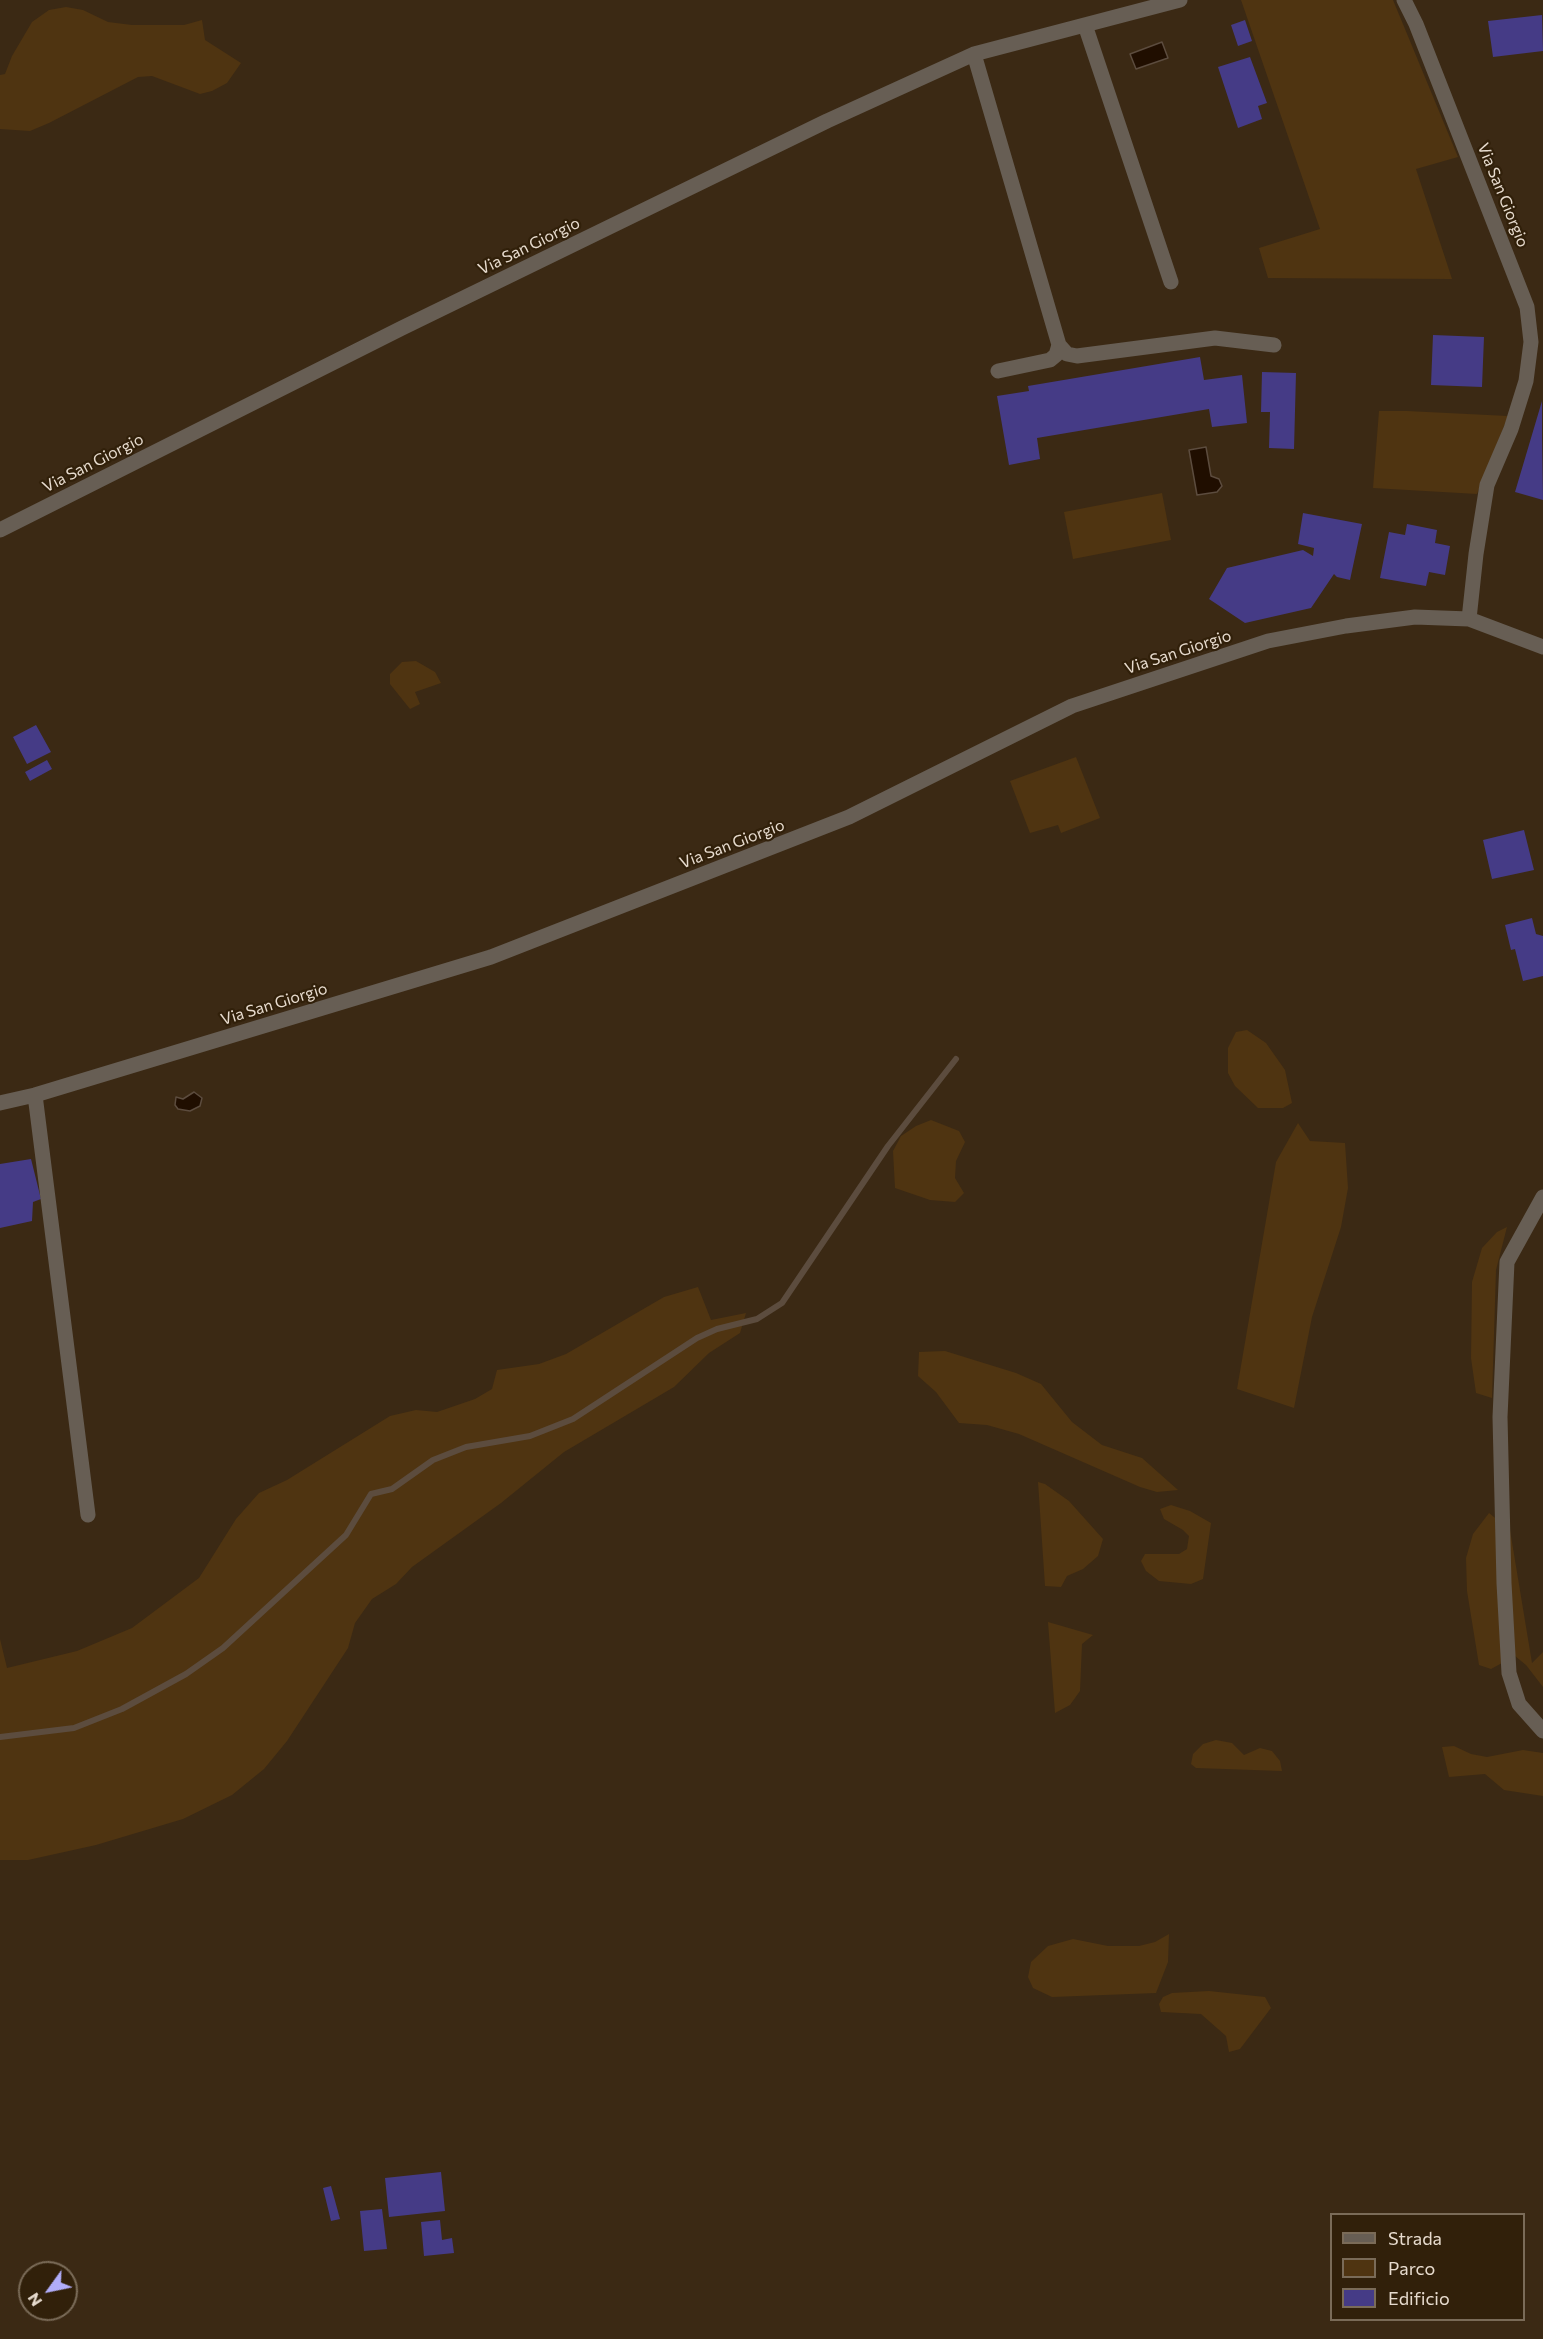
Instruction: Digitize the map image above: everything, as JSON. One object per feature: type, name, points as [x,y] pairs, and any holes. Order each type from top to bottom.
[{"type":"street","name":"Via San Giorgio","points":[[0,530],[827,121],[974,54],[1180,0]]},
{"type":"street","name":"Via San Giorgio","points":[[1404,0],[1416,24],[1527,307],[1531,342],[1526,381],[1511,429],[1487,485],[1469,619]]},
{"type":"street","points":[[1085,25],[1171,282]]},
{"type":"street","points":[[974,54],[1059,345],[1067,354],[1077,356],[1215,338],[1274,345]]},
{"type":"street","points":[[998,371],[1050,360],[1056,355],[1059,345]]},
{"type":"street","name":"Via San Giorgio","points":[[0,1102],[35,1095],[491,957],[849,818],[1072,706],[1268,641],[1346,626],[1414,617],[1469,619],[1543,647]]},
{"type":"street","points":[[35,1095],[88,1515]]},
{"type":"street","points":[[1543,1197],[1507,1262],[1500,1416],[1504,1583],[1509,1673],[1519,1704],[1543,1731]]},
{"type":"green space","points":[[1241,0],[1393,0],[1458,157],[1416,169],[1452,279],[1268,278],[1259,248],[1320,229]]},
{"type":"green space","points":[[66,7],[83,10],[108,22],[132,25],[184,25],[202,20],[205,40],[241,63],[227,83],[212,91],[200,94],[152,76],[138,77],[30,131],[0,129],[0,75],[5,74],[12,56],[32,22],[49,10]]},
{"type":"green space","points":[[1379,411],[1508,416],[1477,494],[1373,488]]},
{"type":"green space","points":[[1162,493],[1171,540],[1073,559],[1064,512]]},
{"type":"green space","points":[[416,661],[435,672],[441,683],[415,692],[420,704],[410,709],[390,684],[390,674],[402,662]]},
{"type":"green space","points":[[1076,757],[1100,818],[1061,833],[1058,825],[1030,833],[1010,781]]},
{"type":"green space","points":[[1247,1030],[1266,1043],[1285,1070],[1292,1103],[1283,1108],[1258,1108],[1235,1086],[1228,1073],[1228,1048],[1236,1032]]},
{"type":"green space","points":[[931,1120],[959,1131],[965,1142],[956,1161],[955,1178],[964,1193],[955,1202],[930,1200],[895,1188],[893,1151],[901,1136]]},
{"type":"green space","points":[[1298,1123],[1310,1141],[1345,1143],[1348,1188],[1341,1227],[1312,1317],[1294,1408],[1237,1389],[1276,1162]]},
{"type":"green space","points":[[1507,1227],[1496,1270],[1492,1398],[1476,1393],[1471,1358],[1472,1282],[1482,1248],[1497,1232]]},
{"type":"green space","points":[[698,1287],[711,1320],[746,1313],[740,1333],[709,1353],[674,1387],[564,1452],[501,1503],[412,1567],[396,1584],[372,1599],[355,1623],[348,1648],[287,1741],[264,1769],[232,1795],[183,1819],[96,1845],[28,1860],[0,1860],[0,1639],[7,1668],[77,1651],[132,1628],[199,1578],[236,1519],[259,1493],[287,1480],[390,1416],[416,1410],[437,1412],[475,1399],[492,1389],[497,1370],[539,1364],[566,1354],[664,1297]]},
{"type":"green space","points":[[945,1351],[1016,1373],[1041,1384],[1072,1422],[1102,1445],[1142,1458],[1178,1490],[1157,1492],[1140,1487],[1019,1434],[987,1425],[959,1423],[936,1392],[918,1376],[919,1352]]},
{"type":"green space","points":[[1038,1482],[1045,1484],[1069,1501],[1103,1539],[1098,1556],[1083,1569],[1067,1576],[1061,1587],[1045,1586]]},
{"type":"green space","points":[[1171,1505],[1190,1511],[1211,1523],[1203,1579],[1191,1584],[1159,1581],[1146,1571],[1141,1561],[1145,1554],[1179,1554],[1187,1549],[1189,1536],[1164,1519],[1160,1509]]},
{"type":"green space","points":[[1489,1513],[1510,1530],[1532,1663],[1543,1652],[1543,1687],[1526,1665],[1515,1656],[1491,1669],[1479,1665],[1467,1591],[1466,1558],[1473,1534]]},
{"type":"green space","points":[[1048,1622],[1093,1635],[1082,1644],[1080,1691],[1070,1705],[1055,1713]]},
{"type":"green space","points":[[1216,1740],[1232,1743],[1244,1755],[1260,1748],[1272,1751],[1280,1761],[1282,1771],[1196,1768],[1191,1764],[1193,1754],[1203,1744]]},
{"type":"green space","points":[[1454,1746],[1471,1754],[1487,1757],[1523,1750],[1543,1753],[1543,1796],[1504,1790],[1485,1774],[1449,1777],[1442,1747]]},
{"type":"green space","points":[[1169,1934],[1168,1962],[1156,1993],[1052,1997],[1033,1988],[1028,1977],[1031,1962],[1048,1946],[1073,1939],[1108,1946],[1139,1946],[1155,1942]]},
{"type":"green space","points":[[1209,1991],[1265,1997],[1271,2008],[1240,2049],[1229,2052],[1226,2036],[1201,2014],[1161,2012],[1159,2004],[1163,1997],[1172,1993]]},
{"type":"shaded area","points":[[1162,42],[1168,58],[1136,69],[1130,54]]},
{"type":"shaded area","points":[[1206,447],[1211,476],[1219,479],[1222,486],[1217,492],[1197,495],[1189,450]]},
{"type":"shaded area","points":[[194,1092],[202,1098],[200,1106],[190,1111],[178,1109],[175,1105],[176,1097],[183,1099]]},
{"type":"building","points":[[1542,15],[1543,51],[1493,57],[1488,21]]},
{"type":"building","points":[[1245,20],[1252,41],[1238,46],[1231,25]]},
{"type":"building","points":[[1250,57],[1267,103],[1258,106],[1262,119],[1238,128],[1218,67]]},
{"type":"building","points":[[1433,335],[1484,337],[1482,387],[1431,385]]},
{"type":"building","points":[[1200,357],[1204,380],[1242,375],[1247,423],[1212,427],[1209,409],[1037,438],[1040,459],[1009,465],[997,396],[1029,391],[1028,386]]},
{"type":"building","points":[[1262,372],[1296,373],[1294,449],[1269,448],[1270,412],[1261,412]]},
{"type":"building","points":[[1542,401],[1542,437],[1543,500],[1515,492]]},
{"type":"building","points":[[1303,513],[1362,524],[1350,580],[1334,574],[1311,608],[1245,623],[1209,599],[1227,568],[1303,550],[1313,556],[1314,548],[1298,544]]},
{"type":"building","points":[[1407,524],[1437,530],[1435,543],[1450,546],[1445,575],[1429,572],[1426,586],[1380,578],[1389,532],[1405,535]]},
{"type":"building","points":[[36,725],[51,752],[27,764],[13,737]]},
{"type":"building","points":[[47,760],[52,769],[30,781],[25,772]]},
{"type":"building","points":[[1524,830],[1534,870],[1492,879],[1483,840]]},
{"type":"building","points":[[1532,918],[1536,934],[1543,936],[1543,976],[1523,981],[1515,949],[1511,950],[1505,925]]},
{"type":"building","points":[[31,1159],[41,1199],[33,1202],[32,1221],[0,1228],[0,1164]]},
{"type":"building","points":[[441,2172],[445,2211],[389,2217],[385,2178]]},
{"type":"building","points":[[331,2186],[340,2219],[331,2221],[323,2188]]},
{"type":"building","points":[[382,2209],[387,2249],[364,2251],[360,2211]]},
{"type":"building","points":[[440,2220],[442,2240],[452,2238],[454,2253],[424,2256],[421,2222]]},
{"type":"waterway","points":[[0,1737],[74,1728],[122,1709],[186,1674],[223,1648],[346,1535],[371,1494],[392,1489],[433,1460],[466,1447],[530,1436],[573,1419],[697,1338],[717,1329],[757,1319],[782,1303],[888,1146],[956,1059]]}]
